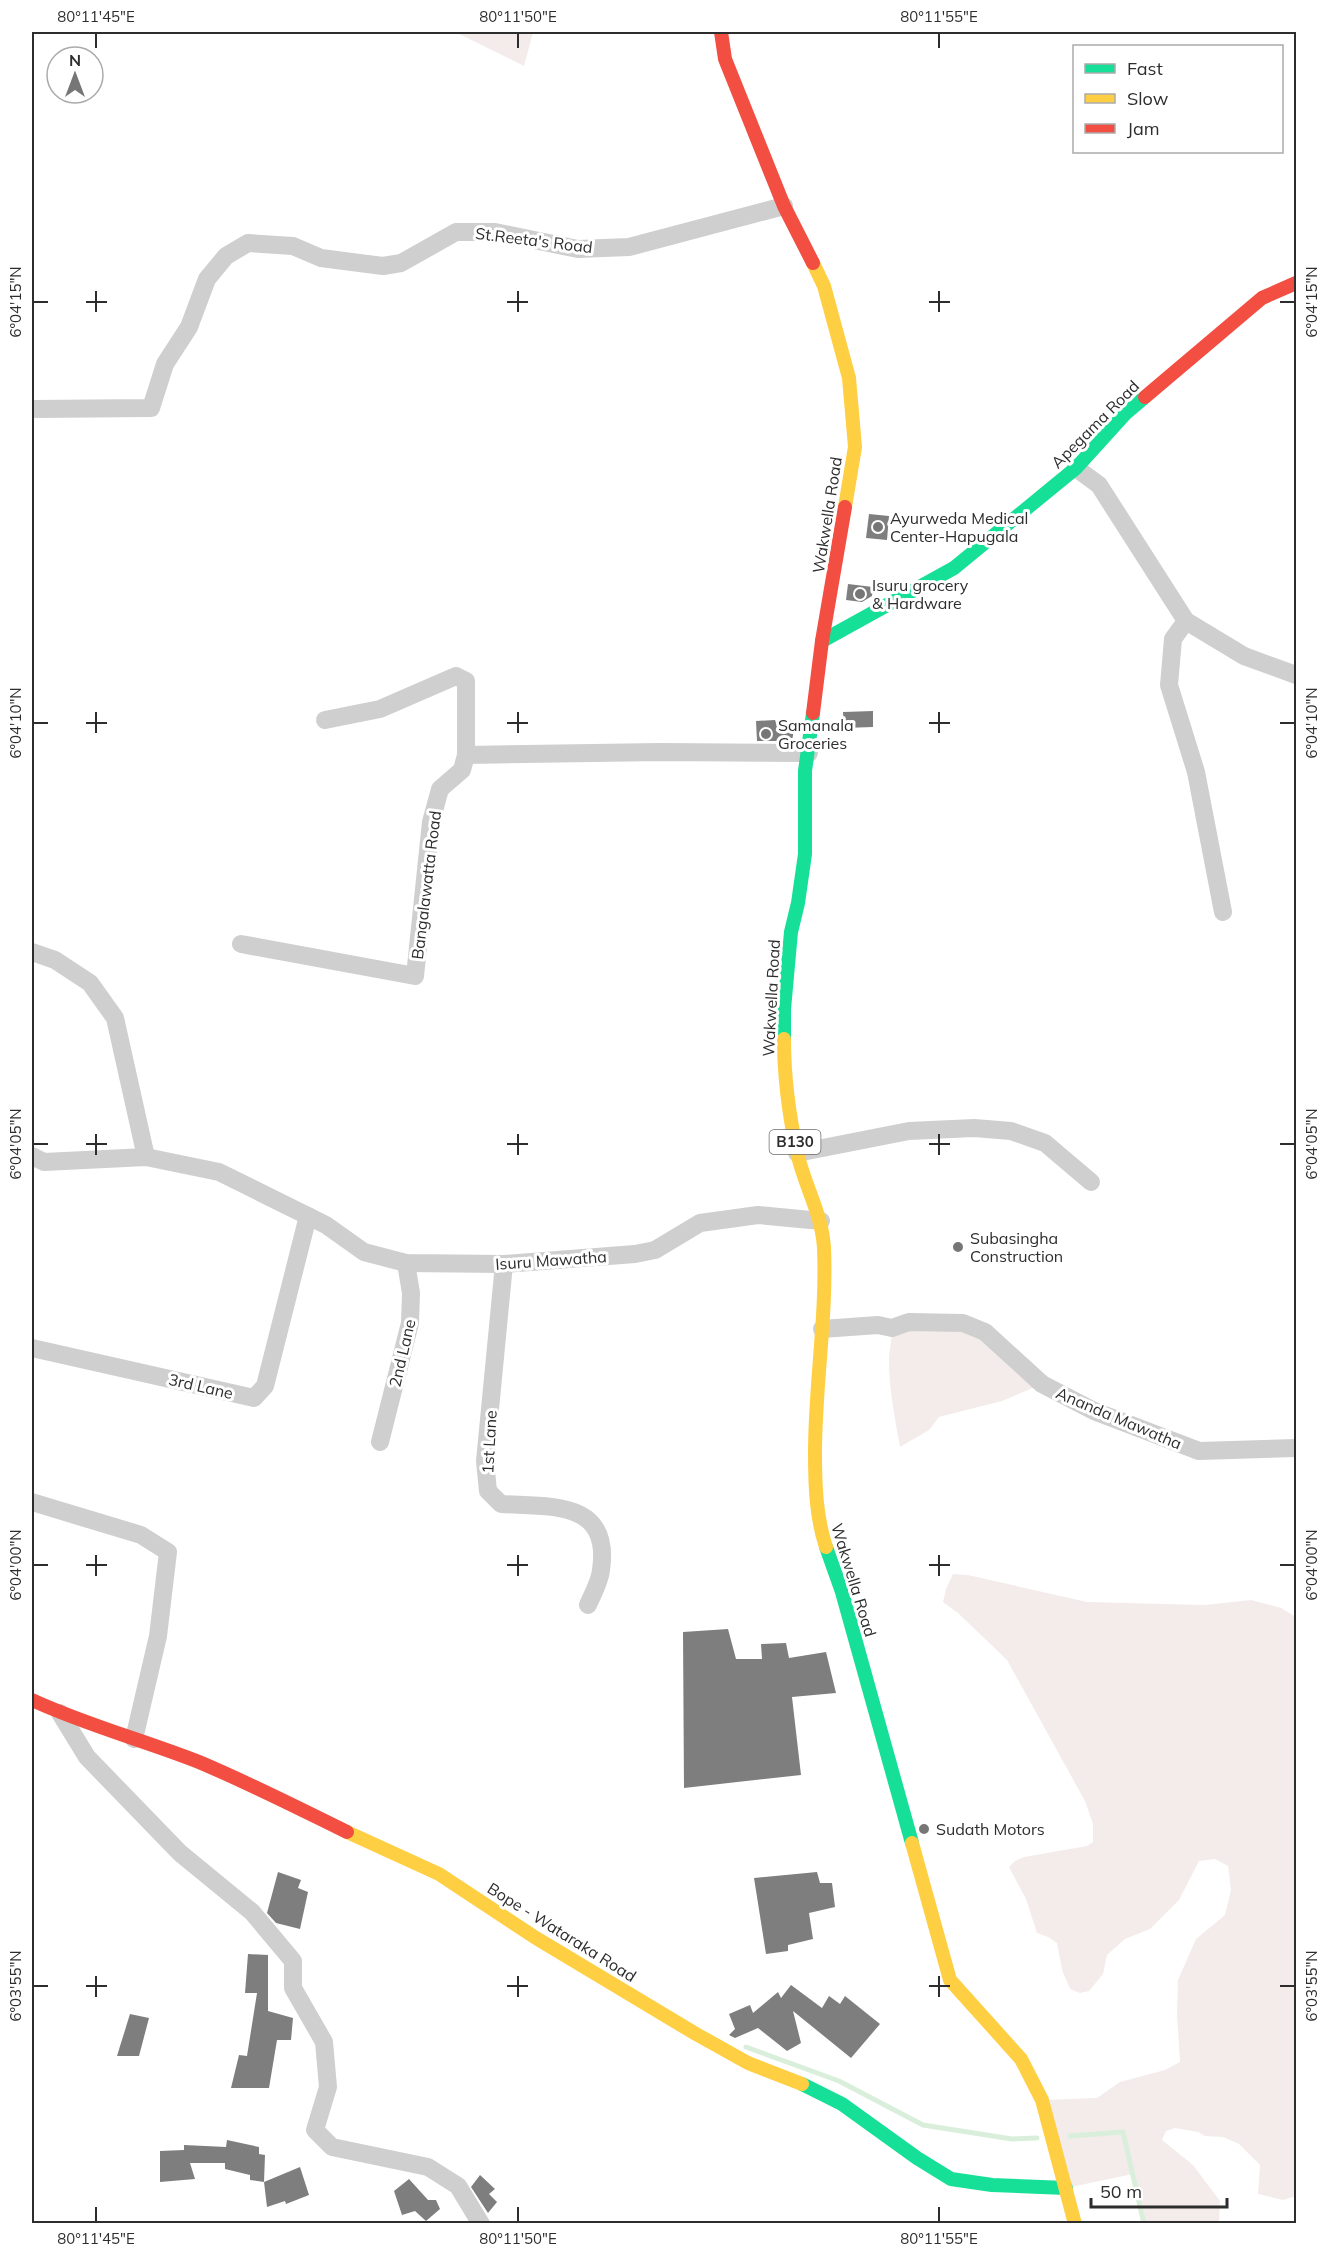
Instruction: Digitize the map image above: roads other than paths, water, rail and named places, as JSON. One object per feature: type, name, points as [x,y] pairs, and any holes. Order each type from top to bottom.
[{"type":"main road","name":"Wakwella Road","points":[[721,32],[725,59],[784,206],[824,286],[849,378],[855,447],[822,641],[805,771],[805,854],[791,932],[784,1009],[784,1066],[797,1153],[821,1221],[824,1248],[814,1481],[820,1528],[842,1592],[950,1980],[1021,2059],[1042,2100],[1075,2223]]},
{"type":"main road","name":"Apegama Road","points":[[822,641],[954,568],[1076,468],[1125,414],[1216,336],[1262,298],[1296,284]]},
{"type":"main road","name":"Bope - Wataraka Road","points":[[32,1700],[60,1713],[198,1762],[439,1874],[536,1938],[696,2034],[748,2063],[787,2077],[843,2104],[917,2158],[951,2179],[992,2185],[1066,2187]]},
{"type":"street","name":"St.Reeta's Road","points":[[32,409],[152,408],[165,364],[189,327],[207,279],[226,256],[248,243],[293,246],[321,258],[383,266],[401,262],[456,232],[495,232],[578,249],[629,247],[784,206]]},
{"type":"street","points":[[1076,468],[1099,485],[1186,621],[1244,656],[1296,675]]},
{"type":"street","points":[[1186,621],[1173,639],[1169,685],[1196,772],[1223,912]]},
{"type":"street","points":[[326,720],[380,709],[456,676],[466,681],[466,755],[661,752],[809,753]]},
{"type":"street","name":"Bangalawatta Road","points":[[241,944],[415,976],[431,822],[440,789],[462,770],[466,755]]},
{"type":"street","points":[[32,952],[55,960],[90,983],[115,1018],[146,1157]]},
{"type":"street","points":[[797,1153],[909,1131],[974,1128],[1011,1131],[1045,1143],[1091,1182]]},
{"type":"street","name":"Isuru Mawatha","points":[[32,1156],[44,1162],[146,1157],[219,1172],[326,1225],[364,1252],[406,1263],[504,1264],[635,1254],[655,1250],[700,1223],[758,1215],[821,1221]]},
{"type":"street","name":"3rd Lane","points":[[32,1348],[254,1398],[265,1386],[308,1216]]},
{"type":"street","name":"2nd Lane","points":[[380,1442],[410,1323],[411,1293],[406,1263]]},
{"type":"street","name":"1st Lane","points":[[504,1264],[485,1461],[488,1491],[501,1504],[556,1507],[586,1516],[600,1534],[601,1571],[588,1605]]},
{"type":"street","name":"Ananda Mawatha","points":[[822,1329],[878,1325],[892,1328],[909,1322],[963,1323],[986,1332],[1042,1384],[1094,1411],[1188,1447],[1199,1451],[1296,1448]]},
{"type":"street","points":[[32,1502],[141,1534],[168,1552],[158,1636],[135,1739]]},
{"type":"street","points":[[60,1713],[87,1756],[180,1853],[252,1912],[293,1961],[293,1988],[324,2042],[328,2087],[315,2130],[332,2147],[428,2168],[458,2186],[481,2223]]},
{"type":"waterway","points":[[746,2047],[839,2081],[923,2125],[1012,2139],[1037,2138]]},
{"type":"waterway","points":[[1070,2136],[1123,2132],[1144,2224]]},
{"type":"place","name":"Ayurweda Medical Center-Hapugala","points":[[878,527]]},
{"type":"place","name":"Isuru grocery & Hardware","points":[[860,594]]},
{"type":"place","name":"Samanala Groceries","points":[[766,734]]},
{"type":"place","name":"Subasingha Construction","points":[[958,1247]]},
{"type":"place","name":"Sudath Motors","points":[[924,1829]]}]
